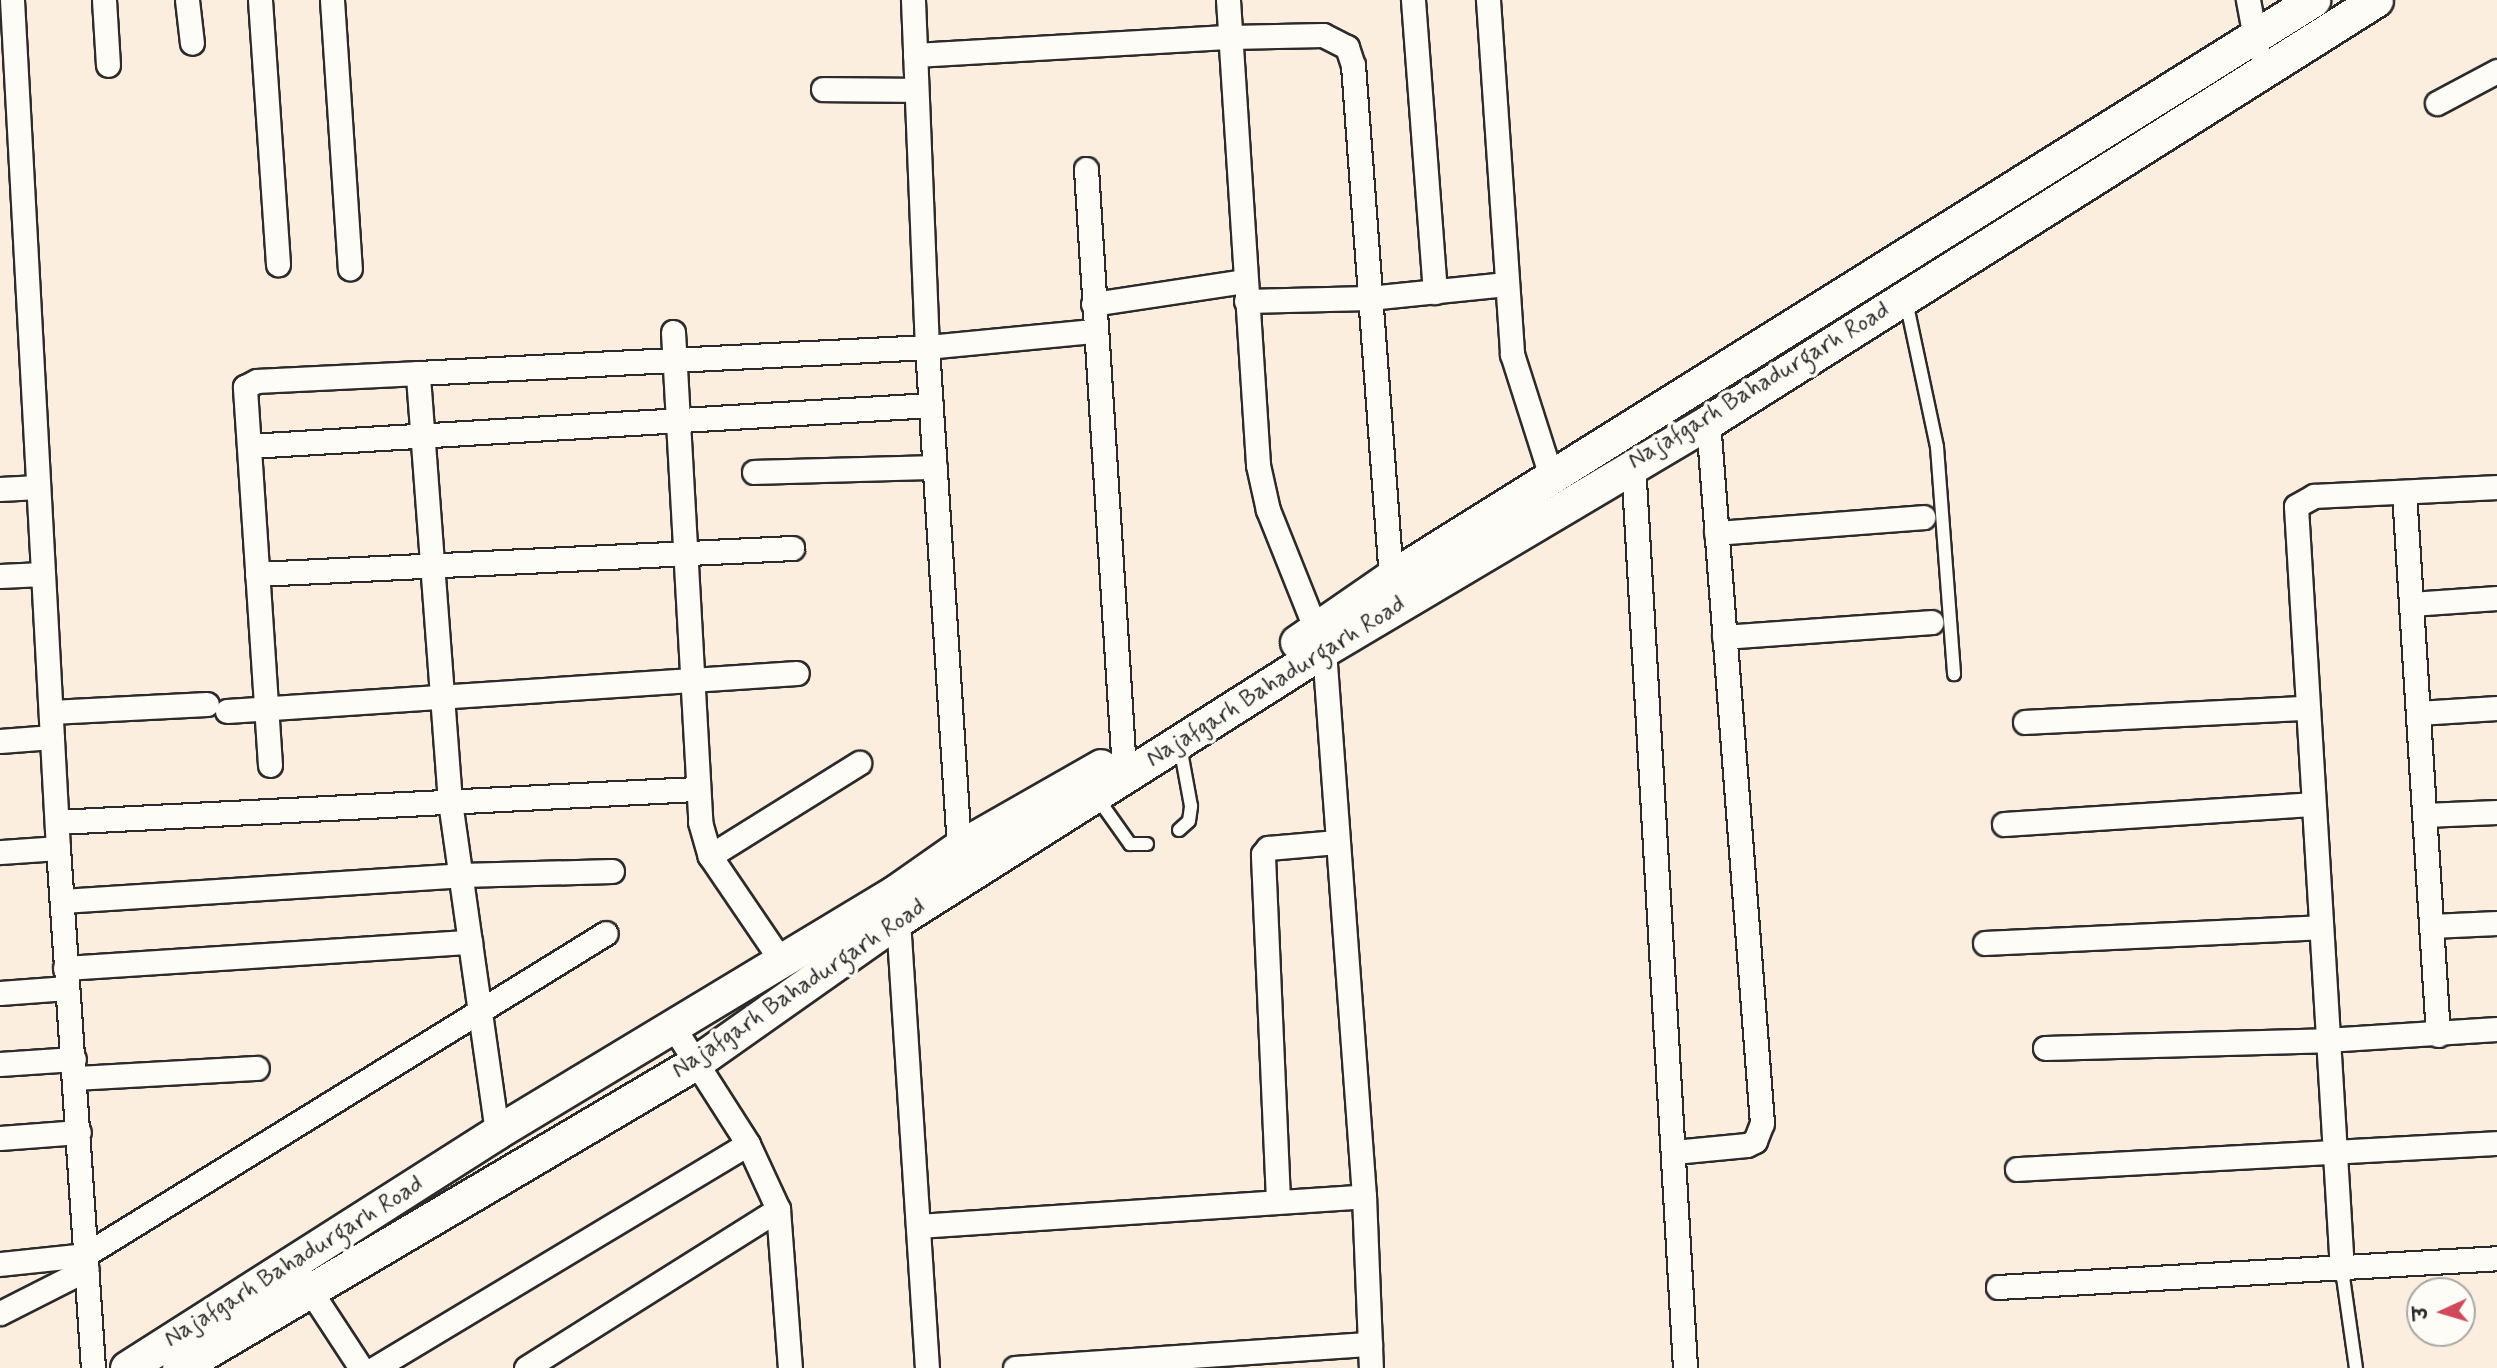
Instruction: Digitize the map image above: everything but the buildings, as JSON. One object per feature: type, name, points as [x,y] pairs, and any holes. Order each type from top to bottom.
[{"type":"main road","name":"Najafgarh Bahadurgarh Road","points":[[179,1368],[497,1132],[895,892],[959,847],[1321,639],[1708,422],[1905,297],[2261,54],[2313,0]]},
{"type":"main road","name":"Najafgarh Bahadurgarh Road","points":[[127,1368],[695,1063],[898,920],[1179,742],[1321,639],[1391,577],[1810,318],[2261,54],[2376,0]]},
{"type":"main road","points":[[1810,318],[1824,348]]},
{"type":"street","points":[[104,0],[108,65]]},
{"type":"street","points":[[187,0],[191,43]]},
{"type":"street","points":[[260,0],[278,264]]},
{"type":"street","points":[[332,0],[350,268]]},
{"type":"street","points":[[913,0],[927,346],[959,847]]},
{"type":"street","points":[[1228,0],[1258,465],[1265,498],[1321,639],[1364,1196],[1371,1368]]},
{"type":"street","points":[[1413,0],[1434,292]]},
{"type":"street","points":[[1488,0],[1512,354],[1552,479]]},
{"type":"street","points":[[2248,0],[2261,54]]},
{"type":"street","points":[[8,5],[9,92],[38,487],[66,978],[75,1068],[93,1368]]},
{"type":"street","points":[[915,55],[1230,37],[1323,35],[1347,47],[1353,65],[1391,577]]},
{"type":"street","points":[[2437,103],[2497,71]]},
{"type":"street","points":[[823,89],[916,90]]},
{"type":"street","points":[[1086,169],[1094,331],[1123,754]]},
{"type":"street","points":[[1093,304],[1246,291],[1369,298],[1506,284]]},
{"type":"street","points":[[270,765],[244,394],[251,383],[927,346],[1094,331]]},
{"type":"street","points":[[673,332],[695,789],[710,856],[780,959]]},
{"type":"street","points":[[418,373],[450,802],[497,1132]]},
{"type":"street","points":[[249,446],[678,423],[931,405]]},
{"type":"street","points":[[1674,1152],[1747,1145],[1755,1141],[1762,1123],[1708,422]]},
{"type":"street","points":[[1633,463],[1685,1368]]},
{"type":"street","points":[[754,472],[934,467]]},
{"type":"street","points":[[0,489],[38,487]]},
{"type":"street","points":[[2342,1270],[2332,1151],[2305,708],[2296,506],[2314,496],[2497,487]]},
{"type":"street","points":[[2404,492],[2438,1035]]},
{"type":"street","points":[[1716,533],[1923,517]]},
{"type":"street","points":[[257,574],[792,548]]},
{"type":"street","points":[[0,576],[43,574]]},
{"type":"street","points":[[2411,604],[2497,598]]},
{"type":"street","points":[[1724,637],[1931,622]]},
{"type":"street","points":[[51,712],[266,709],[797,673]]},
{"type":"street","points":[[2025,722],[2305,708]]},
{"type":"street","points":[[2418,713],[2497,708]]},
{"type":"street","points":[[0,741],[52,737]]},
{"type":"street","points":[[710,856],[859,763]]},
{"type":"street","points":[[57,822],[695,789]]},
{"type":"street","points":[[2004,824],[2311,804]]},
{"type":"street","points":[[2424,815],[2497,812]]},
{"type":"street","points":[[1278,1200],[1263,854],[1268,848],[1337,842]]},
{"type":"street","points":[[0,852],[58,848]]},
{"type":"street","points":[[62,901],[461,875],[612,871]]},
{"type":"street","points":[[898,920],[927,1368]]},
{"type":"street","points":[[2431,926],[2497,923]]},
{"type":"street","points":[[1985,943],[2319,927]]},
{"type":"street","points":[[0,1313],[86,1262],[606,933]]},
{"type":"street","points":[[0,993],[66,978],[470,942]]},
{"type":"street","points":[[672,1025],[748,1144],[778,1209],[789,1368]]},
{"type":"street","points":[[2045,1048],[2326,1040],[2438,1035],[2497,1029]]},
{"type":"street","points":[[0,1064],[75,1068],[257,1068]]},
{"type":"street","points":[[0,1138],[79,1132]]},
{"type":"street","points":[[2017,1169],[2497,1143]]},
{"type":"street","points":[[374,1368],[748,1144]]},
{"type":"street","points":[[918,1226],[1364,1196]]},
{"type":"street","points":[[527,1368],[778,1209]]},
{"type":"street","points":[[1998,1287],[2342,1270],[2497,1258]]},
{"type":"street","points":[[0,1264],[86,1262]]},
{"type":"street","points":[[301,1275],[361,1368]]},
{"type":"street","points":[[1015,1368],[1370,1344]]},
{"type":"lane","points":[[1905,297],[1937,447],[1954,674]]},
{"type":"lane","points":[[1179,742],[1191,806],[1189,821],[1179,830]]},
{"type":"lane","points":[[1096,795],[1130,844],[1147,844]]},
{"type":"lane","points":[[2342,1270],[2357,1368]]}]
